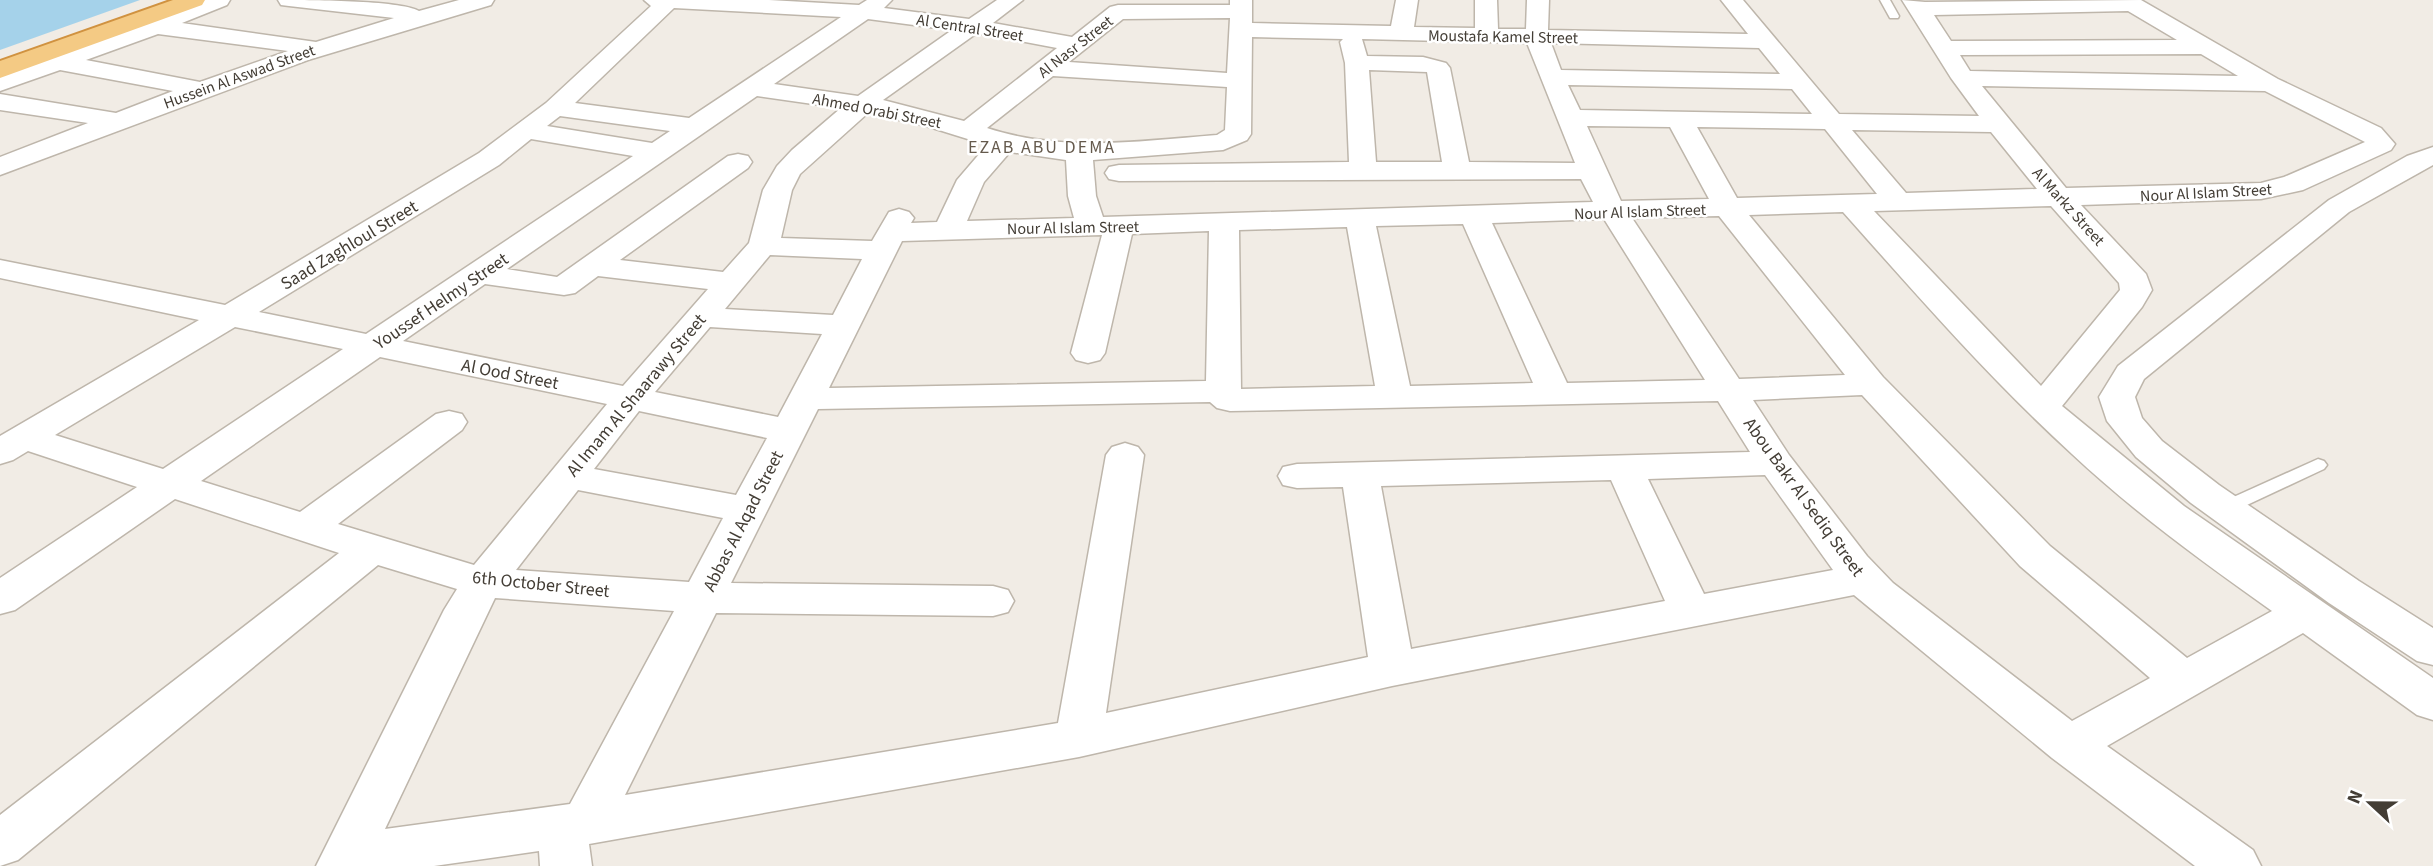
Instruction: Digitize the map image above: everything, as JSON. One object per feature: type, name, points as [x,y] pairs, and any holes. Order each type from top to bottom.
[{"type":"highway","points":[[0,70],[194,0]]},
{"type":"street","points":[[0,84],[155,27],[219,0]]},
{"type":"street","points":[[289,0],[345,3],[426,15]]},
{"type":"street","name":"Hussein Al Aswad Street","points":[[0,167],[199,89],[316,48],[483,0]]},
{"type":"street","name":"Al Central Street","points":[[655,0],[873,6],[1076,45]]},
{"type":"street","name":"Saad Zaghloul Street","points":[[13,445],[444,188],[527,131],[555,108],[670,0]]},
{"type":"street","name":"Al Imam Al Shaarawy Street","points":[[345,861],[465,610],[483,582],[568,476],[762,246],[773,225],[776,191],[788,171],[861,104],[1012,0]]},
{"type":"street","points":[[1401,34],[1407,0]]},
{"type":"street","points":[[1486,0],[1487,37]]},
{"type":"street","points":[[1908,8],[2128,2],[2269,84]]},
{"type":"street","points":[[2052,4],[2098,47]]},
{"type":"street","name":"Youssef Helmy Street","points":[[0,599],[873,6]]},
{"type":"street","name":"Al Markz Street","points":[[1908,8],[1943,48],[1998,124],[2060,199],[2128,270],[2135,281],[2136,290],[2131,300],[2042,407]]},
{"type":"street","name":"Al Nasr Street","points":[[969,130],[1114,15],[1124,11],[1240,14]]},
{"type":"street","name":"Moustafa Kamel Street","points":[[1240,14],[1350,33],[1487,37],[1544,17],[1663,39],[1766,41]]},
{"type":"street","name":"Ahmed Orabi Street","points":[[753,88],[919,115],[1079,163],[1223,142],[1238,134],[1240,14]]},
{"type":"street","points":[[1682,18],[1728,14],[1766,41],[1898,202]]},
{"type":"street","name":"Abou Bakr Al Sediq Street","points":[[1544,17],[1552,77],[1611,212],[1776,463],[1862,579],[2213,861]]},
{"type":"street","points":[[155,27],[316,48]]},
{"type":"street","points":[[1350,33],[1357,64],[1363,170]]},
{"type":"street","points":[[1663,39],[1688,80],[1696,121],[1728,208],[1871,384],[2035,556],[2184,681]]},
{"type":"street","points":[[1943,48],[2203,47]]},
{"type":"street","points":[[60,62],[199,89]]},
{"type":"street","points":[[1357,64],[1423,64],[1438,68],[1457,171]]},
{"type":"street","points":[[1046,68],[1240,81]]},
{"type":"street","points":[[1552,77],[1800,82]]},
{"type":"street","points":[[1963,78],[2269,84]]},
{"type":"street","name":"Nour Al Islam Street","points":[[762,246],[948,230],[2060,199],[2274,189],[2382,144],[2372,134],[2269,84]]},
{"type":"street","points":[[0,102],[116,121]]},
{"type":"street","points":[[555,108],[695,127]]},
{"type":"street","points":[[1571,118],[1998,124]]},
{"type":"street","points":[[527,131],[788,171]]},
{"type":"street","points":[[948,230],[971,180],[1004,142]]},
{"type":"street","points":[[481,274],[557,287],[569,283],[738,162]]},
{"type":"street","points":[[2428,162],[2339,206],[2130,373],[2117,397],[2125,421],[2149,449],[2225,508],[2433,649]]},
{"type":"street","points":[[1088,353],[1106,226],[1082,196],[1079,163],[1363,170],[1591,171]]},
{"type":"street","points":[[1852,205],[2042,407],[2120,476],[2433,702]]},
{"type":"street","points":[[1474,216],[1553,392]]},
{"type":"street","points":[[1360,220],[1394,397]]},
{"type":"street","points":[[1224,223],[1224,391]]},
{"type":"street","name":"Abbas Al Aqad Street","points":[[571,838],[703,597],[891,234]]},
{"type":"street","points":[[592,266],[732,282]]},
{"type":"street","name":"Al Ood Street","points":[[0,269],[632,398],[797,415],[1224,391],[1226,398],[1234,401],[1728,390],[1871,384]]},
{"type":"street","points":[[701,317],[843,326]]},
{"type":"street","points":[[306,528],[449,422]]},
{"type":"street","name":"6th October Street","points":[[13,445],[170,484],[483,582],[703,597],[993,601]]},
{"type":"street","points":[[1079,738],[1125,455]]},
{"type":"street","points":[[1297,476],[1776,463]]},
{"type":"street","points":[[1624,467],[1691,612]]},
{"type":"street","points":[[1360,474],[1392,669]]},
{"type":"street","points":[[568,476],[748,510]]},
{"type":"street","points":[[0,844],[371,549]]},
{"type":"street","points":[[345,861],[571,838],[1079,738],[1392,669],[1862,579]]},
{"type":"street","points":[[2069,745],[2306,612]]},
{"type":"lane","points":[[1885,0],[1908,8]]},
{"type":"lane","points":[[2225,508],[2318,465]]},
{"type":"water","points":[[0,0],[140,0],[0,50]]},
{"type":"district","name":"EZAB ABU DEMA","points":[[1042,147]]}]
